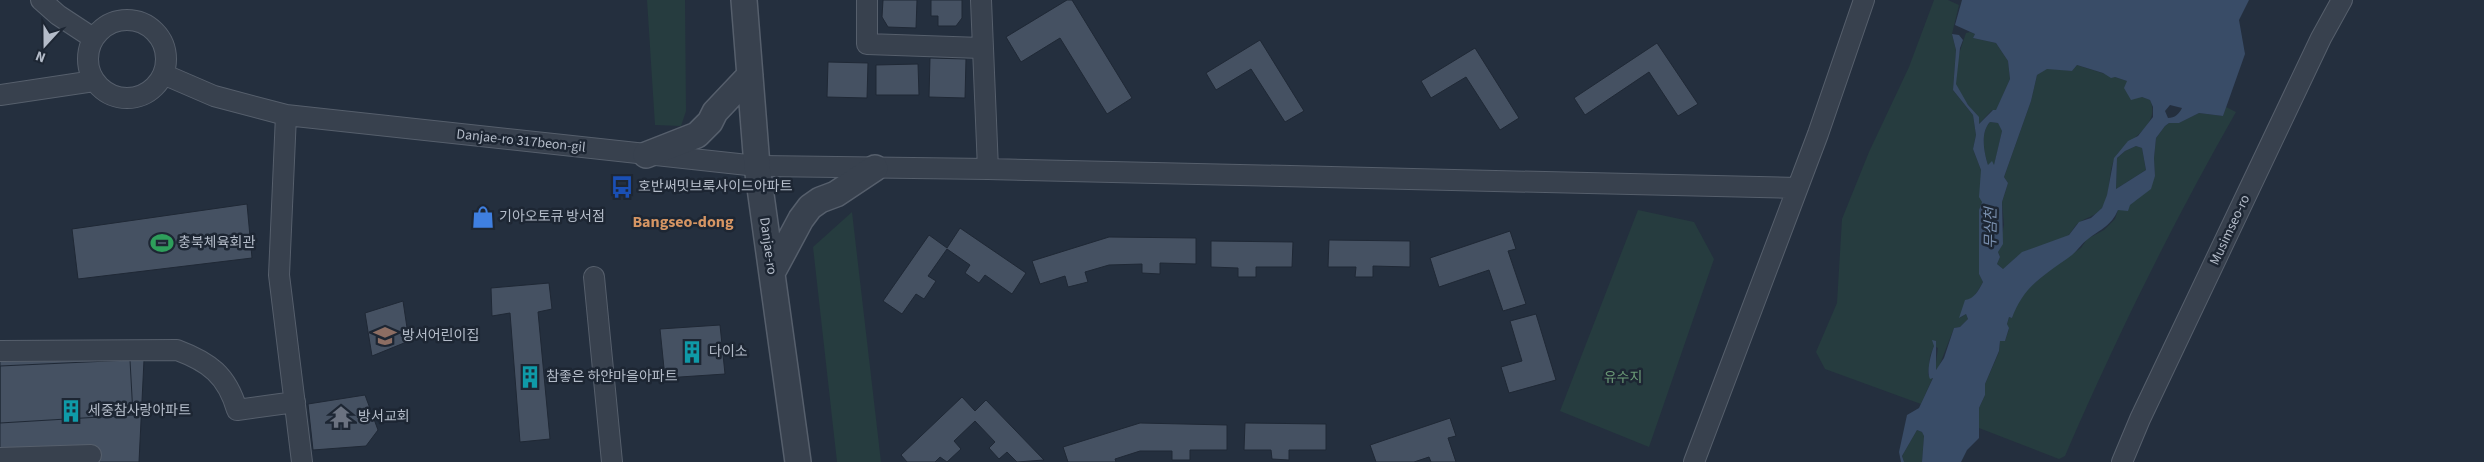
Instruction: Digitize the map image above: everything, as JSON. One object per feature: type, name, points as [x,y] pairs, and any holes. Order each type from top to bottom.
[{"type":"street","points":[[41,0],[58,15],[93,38]]},
{"type":"street","name":"Danjae-ro","points":[[744,0],[757,166],[798,462]]},
{"type":"street","points":[[866,0],[867,44],[981,48]]},
{"type":"street","points":[[981,0],[981,48],[988,169]]},
{"type":"street","points":[[1694,462],[1818,134],[1864,0]]},
{"type":"street","name":"Musimseo-ro","points":[[2122,462],[2144,410],[2304,74],[2342,0]]},
{"type":"street","points":[[119,19],[132,19],[145,23],[156,31],[163,42],[167,55],[163,74],[151,90],[140,96],[127,98],[114,96],[103,90],[94,81],[88,69],[87,56],[93,38],[106,24],[119,19]]},
{"type":"street","name":"Danjae-ro 317beon-gil","points":[[163,74],[214,96],[286,115],[757,166],[988,169],[1797,188]]},
{"type":"street","points":[[646,155],[697,135],[710,122],[714,112],[750,75]]},
{"type":"street","points":[[0,95],[94,81]]},
{"type":"street","points":[[286,115],[279,275],[302,462]]},
{"type":"street","points":[[772,273],[801,219],[810,207],[820,200],[836,194],[874,168]]},
{"type":"street","points":[[594,277],[612,462]]},
{"type":"street","points":[[0,351],[178,350],[203,359],[224,381],[233,397],[237,410],[295,402]]},
{"type":"street","points":[[0,458],[79,458]]},
{"type":"green space","points":[[647,0],[685,0],[686,111],[681,126],[655,125]]},
{"type":"green space","points":[[1934,0],[1948,0],[1959,5],[1952,34],[1956,50],[1953,90],[1973,115],[1976,135],[1973,149],[1981,170],[1982,202],[1979,210],[1979,274],[1983,282],[1960,318],[1966,314],[1968,319],[1960,327],[1954,328],[1938,369],[1935,370],[1938,348],[1934,346],[1930,356],[1928,375],[1933,377],[1921,404],[1825,369],[1816,352],[1837,303],[1842,219],[1869,152],[1909,67]]},
{"type":"green space","points":[[1966,33],[1975,34],[1973,38],[1996,43],[2008,61],[2010,79],[1996,111],[1992,110],[1979,124],[1973,112],[1960,95],[1955,81],[1961,48]]},
{"type":"green space","points":[[2077,65],[2127,81],[2127,84],[2142,97],[2150,100],[2151,116],[2143,130],[2114,159],[2107,195],[2100,211],[2078,223],[2069,235],[2024,252],[2003,269],[1997,264],[2000,257],[1998,252],[2004,225],[2002,202],[2008,183],[2004,177],[2031,101],[2037,75],[2047,68],[2072,71]]},
{"type":"green space","points":[[2226,107],[2236,112],[2189,196],[2146,282],[2104,368],[2065,456],[2059,459],[1979,428],[1977,421],[1979,408],[1985,395],[1985,384],[1999,352],[2000,341],[2005,341],[2009,329],[2007,324],[2009,317],[2012,318],[2018,300],[2054,266],[2081,248],[2087,239],[2104,230],[2115,219],[2118,210],[2138,199],[2155,176],[2156,138],[2165,126],[2169,123],[2179,123],[2199,113],[2223,116]]},
{"type":"green space","points":[[1990,122],[1998,123],[2002,131],[1994,166],[1988,165],[1984,149],[1985,131]]},
{"type":"green space","points":[[2136,146],[2142,148],[2146,170],[2116,189],[2117,158],[2125,151]]},
{"type":"green space","name":"유수지","points":[[1638,210],[1694,222],[1714,259],[1649,447],[1560,411]]},
{"type":"green space","points":[[852,212],[881,462],[837,462],[813,247]]},
{"type":"green space","points":[[1917,430],[1922,432],[1924,436],[1922,462],[1904,462],[1902,456]]},
{"type":"water","name":"무심천","points":[[1962,0],[2249,0],[2239,20],[2245,54],[2223,116],[2199,113],[2179,123],[2169,123],[2165,126],[2156,138],[2155,176],[2151,189],[2130,205],[2128,211],[2118,210],[2109,224],[2029,289],[2012,318],[2009,317],[2007,324],[2009,328],[2005,341],[2000,341],[1999,351],[1985,384],[1985,395],[1979,408],[1979,438],[1967,450],[1961,462],[1922,462],[1924,436],[1922,432],[1917,430],[1902,456],[1904,462],[1901,462],[1899,452],[1907,415],[1919,408],[1933,378],[1930,379],[1929,376],[1930,358],[1934,346],[1932,340],[1936,341],[1936,370],[1944,358],[1954,328],[1960,327],[1968,319],[1966,314],[1959,318],[1965,300],[1974,296],[1983,282],[1979,274],[1979,210],[1982,202],[1979,197],[1981,170],[1973,149],[1976,135],[1973,115],[1953,90],[1956,50],[1952,34],[1959,35],[1963,40],[1960,48],[1956,84],[1968,105],[1979,117],[1979,124],[1993,110],[1996,110],[2010,79],[2008,61],[1996,43],[1973,38],[1975,34],[1955,25]],"holes":[[[2077,65],[2103,73],[2111,78],[2115,77],[2127,81],[2124,88],[2131,100],[2142,97],[2150,100],[2153,107],[2153,117],[2138,136],[2128,141],[2114,158],[2107,195],[2102,208],[2091,218],[2079,222],[2069,235],[2022,252],[2003,269],[1997,264],[2000,257],[1998,252],[2003,244],[2002,202],[2008,183],[2004,177],[2031,101],[2037,75],[2047,69],[2072,71]],[[2170,105],[2182,108],[2180,112],[2170,118],[2168,118],[2165,111]],[[1990,122],[1998,123],[2002,131],[1994,165],[1992,161],[1988,165],[1985,155],[1984,137]],[[2136,146],[2142,148],[2146,170],[2116,189],[2117,158],[2125,151]]]},
{"type":"building","points":[[883,0],[917,0],[916,28],[888,27],[882,17]]},
{"type":"building","points":[[931,0],[962,0],[962,18],[956,26],[938,26],[938,16],[931,16]]},
{"type":"building","points":[[1067,0],[1072,0],[1132,98],[1107,114],[1060,38],[1021,62],[1006,37]]},
{"type":"building","points":[[1260,40],[1304,111],[1285,122],[1251,69],[1216,90],[1206,73]]},
{"type":"building","points":[[1657,43],[1698,104],[1678,116],[1649,72],[1585,115],[1574,98]]},
{"type":"building","points":[[1475,48],[1519,118],[1500,130],[1466,77],[1431,98],[1421,81]]},
{"type":"building","points":[[930,58],[966,59],[965,98],[929,97]]},
{"type":"building","points":[[828,62],[868,63],[867,98],[827,97]]},
{"type":"building","points":[[918,64],[919,95],[876,95],[876,65]]},
{"type":"building","name":"충북체육회관","points":[[247,204],[252,258],[78,279],[72,229]]},
{"type":"building","points":[[960,228],[1026,273],[1012,294],[985,275],[979,283],[965,273],[970,265],[947,249],[928,276],[936,281],[924,299],[916,294],[902,314],[883,301],[929,235],[947,248]]},
{"type":"building","points":[[1510,231],[1516,249],[1508,251],[1526,304],[1503,311],[1489,270],[1439,287],[1430,258]]},
{"type":"building","points":[[1109,237],[1196,238],[1196,264],[1160,263],[1160,274],[1142,273],[1142,264],[1109,265],[1085,272],[1088,282],[1068,287],[1065,276],[1040,284],[1032,261]]},
{"type":"building","points":[[1329,240],[1410,241],[1410,267],[1373,266],[1373,277],[1355,277],[1356,267],[1328,267]]},
{"type":"building","points":[[1211,241],[1293,242],[1292,267],[1256,267],[1256,277],[1238,277],[1238,268],[1211,267]]},
{"type":"building","name":"참좋은 하얀마을아파트","points":[[549,283],[552,309],[538,312],[550,439],[520,442],[510,313],[492,316],[491,288]]},
{"type":"building","name":"방서어린이집","points":[[403,301],[409,341],[372,356],[365,313]]},
{"type":"building","points":[[1536,314],[1556,380],[1509,393],[1501,367],[1522,361],[1510,321]]},
{"type":"building","name":"다이소","points":[[720,325],[725,374],[665,378],[660,329]]},
{"type":"building","points":[[130,360],[133,415],[0,423],[0,366]]},
{"type":"building","name":"세중참사랑아파트","points":[[144,360],[139,462],[0,462],[0,361]]},
{"type":"building","name":"방서교회","points":[[365,395],[378,430],[366,446],[313,450],[308,404]]},
{"type":"building","points":[[962,397],[975,411],[986,400],[1044,460],[1017,462],[1007,452],[999,459],[989,448],[995,442],[975,421],[954,441],[961,449],[947,462],[940,457],[935,462],[907,462],[901,455]]},
{"type":"building","points":[[1450,418],[1456,436],[1448,438],[1456,462],[1431,462],[1429,457],[1414,462],[1376,462],[1370,445]]},
{"type":"building","points":[[1140,423],[1227,425],[1227,450],[1190,450],[1190,460],[1172,460],[1172,451],[1140,451],[1115,459],[1116,462],[1068,462],[1063,447]]},
{"type":"building","points":[[1245,423],[1326,424],[1326,450],[1289,450],[1289,460],[1272,459],[1271,450],[1244,450]]},
{"type":"place","name":"호반써밋브룩사이드아파트","points":[[622,187]]},
{"type":"place","name":"기아오토큐 방서점","points":[[483,217]]},
{"type":"place","name":"충북체육회관","points":[[162,243]]},
{"type":"place","name":"방서어린이집","points":[[385,336]]},
{"type":"place","name":"다이소","points":[[692,352]]},
{"type":"place","name":"참좋은 하얀마을아파트","points":[[530,377]]},
{"type":"place","name":"세중참사랑아파트","points":[[71,411]]},
{"type":"place","name":"방서교회","points":[[341,417]]},
{"type":"district","name":"Bangseo-dong","points":[[683,222]]}]
